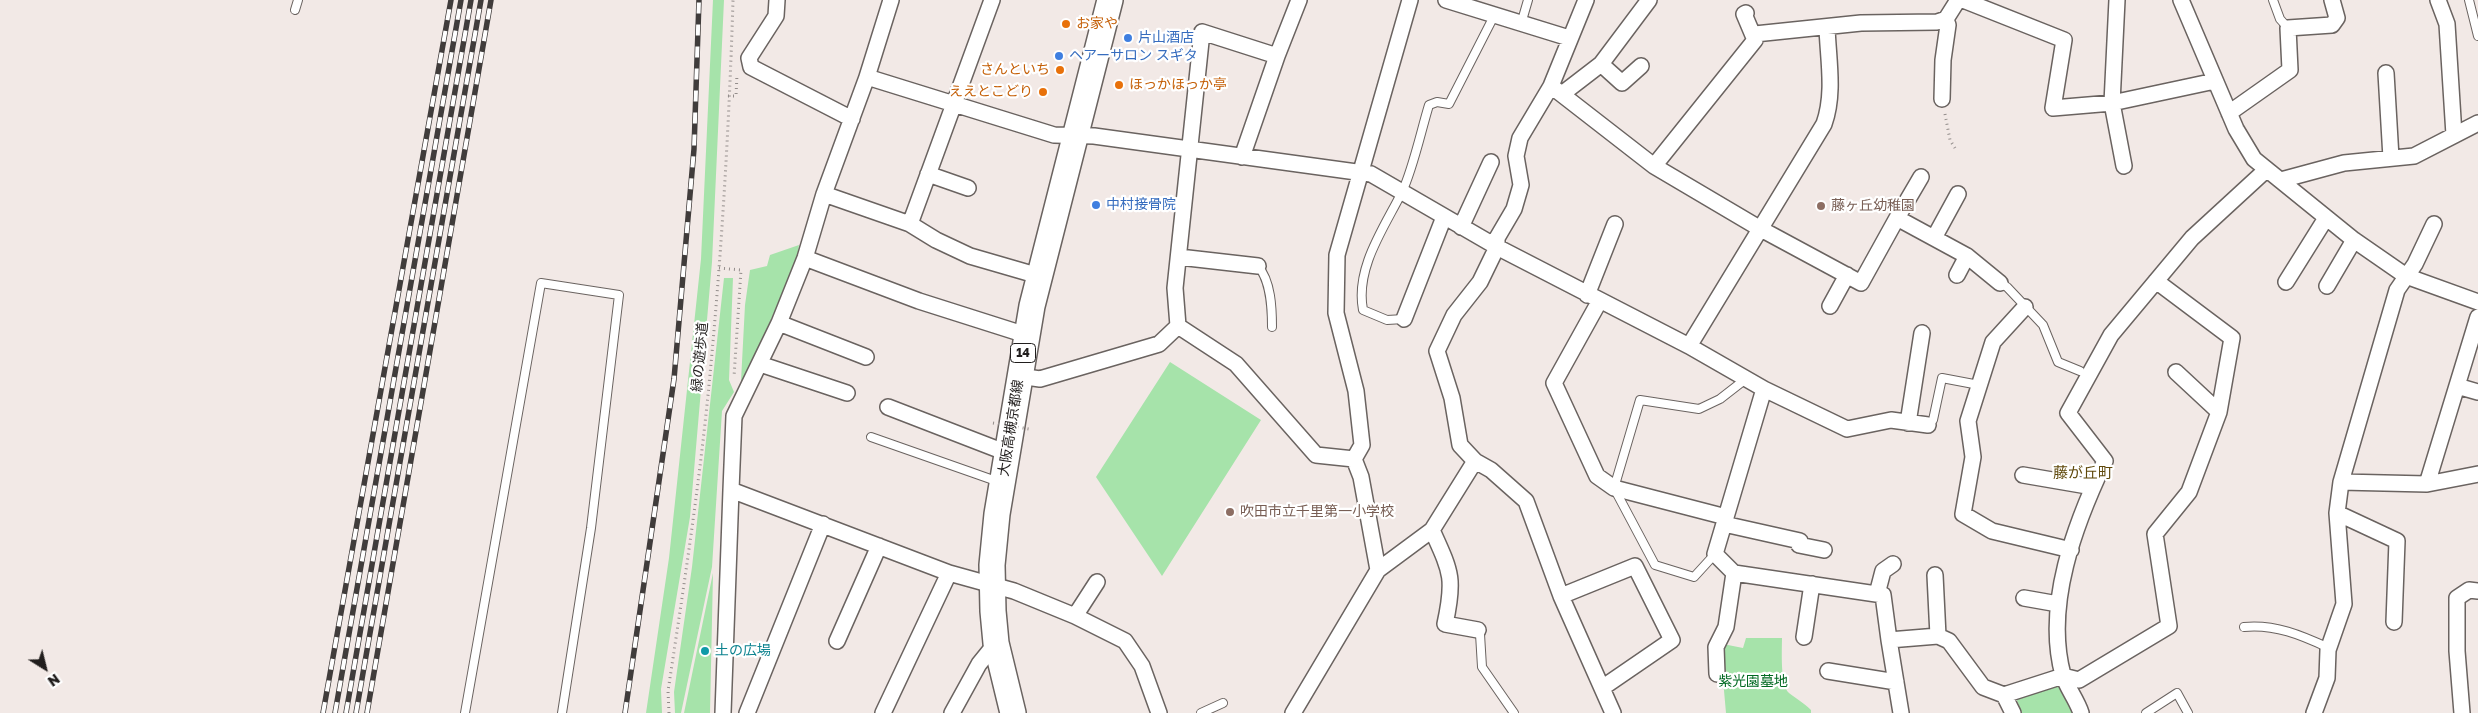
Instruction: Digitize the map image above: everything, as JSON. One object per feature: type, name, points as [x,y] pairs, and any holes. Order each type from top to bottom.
[{"type":"main road","name":"大阪高槻京都線","points":[[1013,713],[996,643],[991,584],[995,531],[1026,335],[1074,136],[1110,0]]},
{"type":"street","points":[[777,0],[776,16],[749,58],[751,67],[852,119]]},
{"type":"street","points":[[723,713],[734,416],[779,323],[805,258],[824,194],[868,77],[891,0]]},
{"type":"street","points":[[910,224],[992,0]]},
{"type":"street","points":[[1242,156],[1299,0]]},
{"type":"street","points":[[1354,459],[1362,445],[1356,391],[1336,313],[1337,255],[1410,0]]},
{"type":"street","points":[[1446,0],[1489,9],[1520,24],[1569,38]]},
{"type":"street","points":[[1557,90],[1569,38],[1586,0]]},
{"type":"street","points":[[1613,713],[1560,596],[1526,501],[1491,470],[1475,461],[1460,445],[1452,398],[1437,351],[1454,315],[1480,282],[1497,247],[1497,238],[1518,197],[1521,185],[1516,156],[1520,138],[1557,90],[1601,64],[1649,0]]},
{"type":"street","points":[[1755,34],[1861,23],[1937,22],[1946,19],[1958,0]]},
{"type":"street","points":[[1963,0],[2064,40],[2052,108],[2112,102],[2215,81]]},
{"type":"street","points":[[2117,0],[2112,102],[2124,166]]},
{"type":"street","points":[[2181,0],[2229,113],[2244,145],[2254,158],[2266,170],[2281,180],[2354,240],[2406,276],[2478,302]]},
{"type":"street","points":[[2229,113],[2290,70],[2288,28],[2332,25],[2337,18],[2332,0]]},
{"type":"street","points":[[2438,0],[2448,24],[2454,135]]},
{"type":"street","points":[[1654,166],[1756,40],[1755,34],[1744,14],[1746,12]]},
{"type":"street","points":[[1942,99],[1943,60],[1948,25],[1946,19]]},
{"type":"street","points":[[1689,346],[1759,228],[1824,124],[1829,110],[1830,96],[1826,27]]},
{"type":"street","points":[[1178,326],[1175,288],[1202,32],[1277,56]]},
{"type":"street","points":[[1601,64],[1622,83],[1641,66]]},
{"type":"street","points":[[2386,73],[2390,158]]},
{"type":"street","points":[[868,77],[1054,135],[1094,136],[1370,174],[1497,247],[1689,346],[1764,389],[1847,429],[1891,420],[1928,425]]},
{"type":"street","points":[[1557,90],[1654,166],[1759,228],[1861,283],[1921,177]]},
{"type":"street","points":[[2281,180],[2344,163],[2414,156],[2478,124]]},
{"type":"street","points":[[1461,227],[1491,162]]},
{"type":"street","points":[[2080,713],[2063,676],[2057,636],[2058,604],[2083,508],[2105,461],[2068,413],[2111,335],[2192,238],[2266,170]]},
{"type":"street","points":[[928,174],[968,188]]},
{"type":"street","points":[[824,194],[910,224],[936,240],[970,256],[1040,276]]},
{"type":"street","points":[[1934,238],[1958,194]]},
{"type":"street","points":[[1404,318],[1444,217]]},
{"type":"street","points":[[1898,218],[1967,256],[2000,283]]},
{"type":"street","points":[[2286,282],[2326,218]]},
{"type":"street","points":[[1614,224],[1593,298],[1554,382],[1597,476],[1614,488],[1800,541],[1799,545],[1824,550]]},
{"type":"street","points":[[2314,713],[2327,678],[2329,648],[2344,604],[2337,513],[2341,482],[2398,290],[2415,264],[2434,224]]},
{"type":"street","points":[[2327,286],[2354,240]]},
{"type":"street","points":[[1957,275],[1967,256]]},
{"type":"street","points":[[805,258],[919,300],[1026,335]]},
{"type":"street","points":[[1179,258],[1258,266]]},
{"type":"street","points":[[1830,306],[1847,275]]},
{"type":"street","points":[[1889,640],[1938,636],[1950,641],[1983,687],[2004,694],[2063,676],[2079,680],[2169,626],[2155,534],[2189,492],[2219,412],[2232,338],[2156,281]]},
{"type":"street","points":[[2024,307],[1993,342],[1968,421],[1973,457],[1963,514],[1992,531],[2071,550]]},
{"type":"street","points":[[2427,484],[2478,318]]},
{"type":"street","points":[[779,323],[866,357]]},
{"type":"street","points":[[1178,326],[1236,364],[1316,455],[1354,459]]},
{"type":"street","points":[[1019,376],[1040,379],[1159,344],[1178,326]]},
{"type":"street","points":[[1908,423],[1922,334]]},
{"type":"street","points":[[760,364],[847,393]]},
{"type":"street","points":[[2176,372],[2219,412]]},
{"type":"street","points":[[2457,386],[2478,392]]},
{"type":"street","points":[[1764,389],[1715,554],[1734,572],[1883,595],[1901,713]]},
{"type":"street","points":[[888,407],[1007,453]]},
{"type":"street","points":[[1354,459],[1361,476],[1378,570]]},
{"type":"street","points":[[1293,713],[1378,570],[1432,530],[1475,461]]},
{"type":"street","points":[[2341,482],[2427,484],[2478,474]]},
{"type":"street","points":[[2022,475],[2093,487]]},
{"type":"street","points":[[732,490],[949,573],[991,584],[1075,616],[1125,641],[1142,666],[1159,713]]},
{"type":"street","points":[[2337,513],[2397,541],[2394,622]]},
{"type":"street","points":[[747,713],[823,524]]},
{"type":"street","points":[[1432,530],[1450,570],[1451,594],[1445,624],[1478,630]]},
{"type":"street","points":[[837,641],[880,546]]},
{"type":"street","points":[[1877,594],[1883,571],[1893,564]]},
{"type":"street","points":[[1560,596],[1635,566],[1672,640],[1602,688]]},
{"type":"street","points":[[1716,674],[1716,646],[1726,627],[1734,572]]},
{"type":"street","points":[[883,713],[949,573]]},
{"type":"street","points":[[1935,575],[1938,636]]},
{"type":"street","points":[[1075,616],[1097,582]]},
{"type":"street","points":[[1804,637],[1812,584]]},
{"type":"street","points":[[2462,713],[2457,651],[2457,598],[2469,590],[2478,591]]},
{"type":"street","points":[[2024,598],[2058,604]]},
{"type":"street","points":[[952,713],[979,664],[996,643]]},
{"type":"street","points":[[1828,671],[1896,682]]},
{"type":"street","points":[[2004,694],[2013,713]]},
{"type":"lane","points":[[295,10],[298,0]]},
{"type":"lane","points":[[1520,24],[1528,0]]},
{"type":"lane","points":[[2273,0],[2280,19],[2288,28]]},
{"type":"lane","points":[[2469,0],[2478,36]]},
{"type":"lane","points":[[1404,318],[1387,320],[1363,310],[1360,295],[1367,262],[1402,192],[1429,105],[1436,102],[1448,104],[1489,9]]},
{"type":"lane","points":[[1258,266],[1264,273],[1272,307],[1272,327]]},
{"type":"lane","points":[[465,713],[541,283],[619,294],[591,528],[562,713]]},
{"type":"lane","points":[[2000,283],[2013,293],[2024,307],[2043,325],[2058,362],[2080,372]]},
{"type":"lane","points":[[1715,554],[1694,577],[1655,565],[1614,488],[1640,400],[1699,409],[1720,398],[1747,378]]},
{"type":"lane","points":[[1928,425],[1933,420],[1942,378],[1979,385]]},
{"type":"lane","points":[[871,437],[1002,483]]},
{"type":"lane","points":[[1635,566],[1650,558]]},
{"type":"lane","points":[[2244,627],[2261,625],[2281,629],[2299,634],[2329,648]]},
{"type":"lane","points":[[1478,630],[1480,634],[1482,667],[1514,713]]},
{"type":"lane","points":[[2146,713],[2177,693],[2188,713]]},
{"type":"lane","points":[[1201,713],[1223,703]]},
{"type":"path","name":"緑の遊歩道","points":[[669,713],[668,691],[708,396],[719,268],[733,0]]},
{"type":"path","points":[[1947,127],[1950,140],[1955,148]]},
{"type":"path","points":[[719,268],[741,270],[734,380],[736,384]]},
{"type":"path","points":[[993,423],[1029,429]]},
{"type":"green space","points":[[713,0],[724,0],[712,262],[690,517],[661,689],[662,713],[646,713],[669,558],[701,259]]},
{"type":"green space","points":[[799,245],[797,258],[743,386],[741,381],[745,305],[750,270],[767,266],[770,255]]},
{"type":"green space","points":[[724,278],[733,278],[729,380],[734,392],[722,411],[712,567],[681,713],[675,713],[674,692],[692,567]]},
{"type":"green space","points":[[1170,362],[1261,420],[1162,576],[1096,477]]},
{"type":"green space","name":"土の広場","points":[[713,573],[710,713],[684,713]]},
{"type":"green space","name":"紫光園墓地","points":[[1746,638],[1782,638],[1782,667],[1786,689],[1811,710],[1811,713],[1726,713],[1721,657],[1723,644],[1743,648]]},
{"type":"green space","points":[[2055,683],[2062,685],[2072,713],[2022,713],[2016,698]]},
{"type":"railway","points":[[323,713],[451,0]]},
{"type":"railway","points":[[335,713],[461,0]]},
{"type":"railway","points":[[346,713],[471,0]]},
{"type":"railway","points":[[356,713],[481,0]]},
{"type":"railway","points":[[367,713],[491,0]]},
{"type":"railway","points":[[625,713],[674,379],[694,149],[699,0]]},
{"type":"place","name":"お家や","points":[[1066,24]]},
{"type":"place","name":"片山酒店","points":[[1128,38]]},
{"type":"place","name":"ヘアーサロン スギタ","points":[[1059,56]]},
{"type":"place","name":"さんといち","points":[[1060,70]]},
{"type":"place","name":"ほっかほっか亭","points":[[1119,85]]},
{"type":"place","name":"ええとこどり","points":[[1043,92]]},
{"type":"place","name":"中村接骨院","points":[[1096,205]]},
{"type":"place","name":"藤ヶ丘幼稚園","points":[[1821,206]]},
{"type":"place","name":"吹田市立千里第一小学校","points":[[1230,512]]},
{"type":"place","name":"土の広場","points":[[705,651]]},
{"type":"district","name":"藤が丘町","points":[[2083,473]]}]
